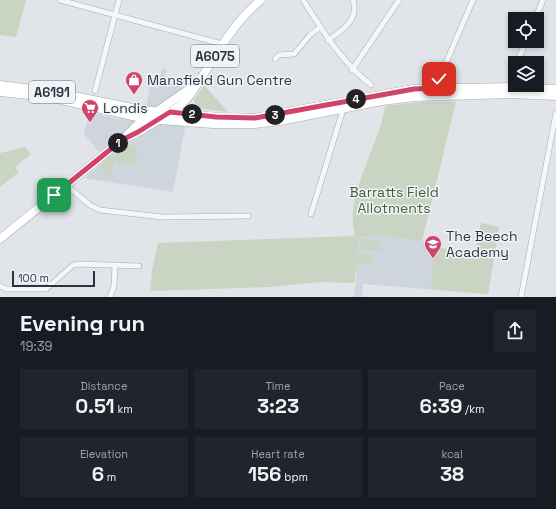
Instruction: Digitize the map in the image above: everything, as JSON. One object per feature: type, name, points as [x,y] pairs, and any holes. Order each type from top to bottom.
[{"type":"main road","name":"A6075","points":[[0,238],[122,140],[159,120],[190,96],[222,44],[246,13],[261,0]]},
{"type":"main road","name":"A6191","points":[[0,85],[49,91],[157,111],[197,115],[255,118],[340,105]]},
{"type":"main road","name":"A6075","points":[[122,140],[146,118],[195,86]]},
{"type":"main road","name":"A6191","points":[[0,92],[48,97],[159,120],[213,124],[256,124],[280,121],[340,105],[414,89],[439,92],[469,89],[508,91]]},
{"type":"main road","name":"A6191","points":[[544,90],[556,89]]},
{"type":"main road","name":"A6191","points":[[520,92],[556,96]]},
{"type":"main road","points":[[190,96],[189,105],[197,115]]},
{"type":"main road","points":[[120,113],[130,122],[128,133]]},
{"type":"street","points":[[60,0],[222,44]]},
{"type":"street","points":[[95,91],[119,0]]},
{"type":"street","points":[[303,0],[319,28],[328,40],[352,70],[371,86]]},
{"type":"street","points":[[328,40],[348,25],[355,15],[354,0]]},
{"type":"street","points":[[352,70],[399,0]]},
{"type":"street","points":[[439,92],[439,79],[473,0]]},
{"type":"street","points":[[538,12],[543,0]]},
{"type":"street","points":[[275,59],[279,55],[294,54],[310,35],[319,28]]},
{"type":"street","points":[[311,214],[342,113],[340,105]]},
{"type":"street","points":[[521,297],[556,113]]},
{"type":"street","points":[[66,185],[90,205],[100,210],[162,217],[248,216]]},
{"type":"street","points":[[0,286],[6,289],[46,289],[72,265],[140,266]]},
{"type":"street","points":[[110,297],[114,286],[116,265]]},
{"type":"shaded area","points":[[162,68],[167,70],[164,81],[182,87],[185,128],[173,192],[84,178],[106,160],[84,134],[89,112],[118,119],[147,103],[150,86],[158,88]]},
{"type":"shaded area","name":"The Beech Academy","points":[[481,223],[499,227],[488,294],[363,284],[362,297],[354,297],[358,262],[373,255],[357,253],[359,237],[381,235],[422,241],[435,247],[475,254]]},
{"type":"green space","points":[[0,0],[26,0],[16,37],[0,35]]},
{"type":"green space","points":[[204,85],[228,112],[197,108],[194,100]]},
{"type":"green space","name":"Barratts Field Allotments","points":[[422,102],[456,102],[422,241],[381,235],[359,237],[357,253],[373,255],[371,264],[358,263],[354,283],[321,282],[270,287],[150,291],[152,271],[158,243],[354,236],[354,204],[358,188],[377,137],[385,106]]},
{"type":"green space","points":[[131,144],[138,151],[135,165],[114,161],[111,176],[108,176],[99,167],[110,157],[111,158]]},
{"type":"green space","points":[[25,147],[31,154],[15,167],[19,172],[0,187],[0,153]]},
{"type":"green space","points":[[481,223],[499,227],[488,294],[431,289],[435,247],[475,254]]},
{"type":"green space","points":[[361,238],[381,241],[380,251],[359,248]]},
{"type":"place","name":"Mansfield Gun Centre","points":[[134,95]]},
{"type":"place","name":"Londis","points":[[90,123]]},
{"type":"place","name":"The Beech Academy","points":[[433,259]]},
{"type":"route","points":[[54,195],[122,140],[159,120],[170,112],[216,117],[255,118],[414,89],[439,88],[439,79]]}]
